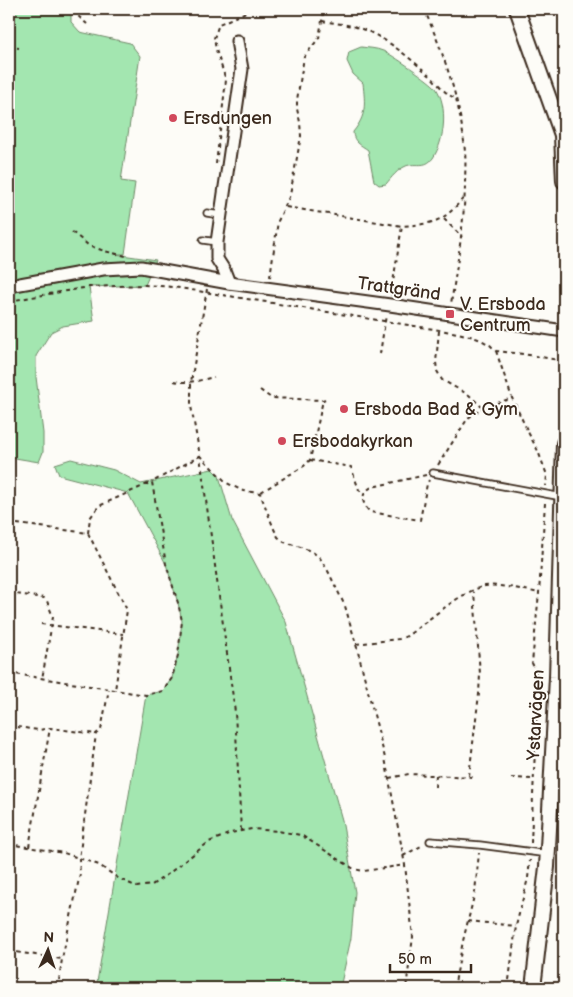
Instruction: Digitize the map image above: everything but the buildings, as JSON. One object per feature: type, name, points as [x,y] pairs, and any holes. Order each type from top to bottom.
[{"type":"street","points":[[517,9],[563,135],[564,180]]},
{"type":"street","points":[[229,284],[224,270],[217,259],[217,242],[242,69],[237,41]]},
{"type":"street","name":"Trattgränd","points":[[9,286],[103,269],[140,267],[229,284],[390,305],[564,331]]},
{"type":"street","name":"Ystarvägen","points":[[533,988],[548,854],[558,677],[561,659],[564,443]]},
{"type":"lane","points":[[206,213],[220,215]]},
{"type":"lane","points":[[203,240],[217,242]]},
{"type":"lane","points":[[433,473],[562,497]]},
{"type":"lane","points":[[430,841],[548,854]]},
{"type":"path","points":[[78,9],[77,15],[87,24]]},
{"type":"path","points":[[216,165],[226,80],[214,38],[219,24],[249,9]]},
{"type":"path","points":[[268,289],[278,221],[290,195],[301,136],[297,100],[304,57],[319,38],[324,9]]},
{"type":"path","points":[[424,9],[440,45],[453,87],[465,153],[462,237],[450,314]]},
{"type":"path","points":[[322,21],[356,27],[400,49],[435,79],[449,96],[456,98]]},
{"type":"path","points":[[9,47],[19,48]]},
{"type":"path","points":[[285,206],[402,226],[418,225],[443,219],[454,210],[464,197]]},
{"type":"path","points":[[443,219],[462,237]]},
{"type":"path","points":[[390,305],[402,226]]},
{"type":"path","points":[[208,280],[191,382],[191,406],[200,456],[235,712],[241,831]]},
{"type":"path","points":[[9,301],[89,287],[117,285],[173,287],[430,328],[482,340],[496,351],[512,398],[538,451],[547,475],[532,663],[538,677],[530,852],[528,878],[516,926],[508,988]]},
{"type":"path","points":[[380,354],[385,321]]},
{"type":"path","points":[[430,328],[431,322]]},
{"type":"path","points":[[439,330],[437,372],[442,380],[469,396],[483,408]]},
{"type":"path","points":[[496,351],[564,361]]},
{"type":"path","points":[[174,381],[191,382],[214,377]]},
{"type":"path","points":[[200,456],[226,484],[243,491],[260,492],[304,466],[310,460],[324,399],[271,398],[260,390]]},
{"type":"path","points":[[115,690],[127,610],[88,533],[90,518],[100,506],[152,482],[200,456]]},
{"type":"path","points":[[310,460],[351,467],[359,490],[364,494]]},
{"type":"path","points":[[9,673],[146,694],[163,691],[172,678],[178,654],[182,621],[166,564],[152,482]]},
{"type":"path","points":[[260,492],[278,537],[284,542],[314,553],[320,558],[345,606],[378,727],[405,865],[413,937],[406,988]]},
{"type":"path","points":[[9,523],[88,533]]},
{"type":"path","points":[[356,644],[399,639],[407,636],[455,600],[485,586],[539,593]]},
{"type":"path","points":[[469,776],[480,674],[474,591]]},
{"type":"path","points":[[9,593],[44,598],[47,601],[53,617],[42,678]]},
{"type":"path","points":[[40,624],[123,634]]},
{"type":"path","points":[[538,677],[558,677]]},
{"type":"path","points":[[58,988],[62,959],[80,874],[78,859],[96,734],[101,730],[109,689]]},
{"type":"path","points":[[9,726],[39,730],[50,728],[96,734]]},
{"type":"path","points":[[29,848],[50,728]]},
{"type":"path","points":[[389,778],[409,774],[474,777]]},
{"type":"path","points":[[434,787],[436,775]]},
{"type":"path","points":[[511,778],[533,779]]},
{"type":"path","points":[[9,844],[64,853],[99,865],[118,878],[137,887],[152,885],[210,842],[231,833],[252,829],[278,830],[301,835],[354,868],[364,871],[405,865]]},
{"type":"path","points":[[403,856],[430,841]]},
{"type":"path","points":[[454,988],[462,941],[475,892],[480,846]]},
{"type":"path","points":[[468,921],[516,926]]},
{"type":"path","points":[[9,951],[62,959]]},
{"type":"green space","points":[[9,9],[71,9],[71,22],[80,32],[130,43],[140,56],[121,181],[135,183],[125,254],[115,254],[156,260],[145,285],[89,287],[94,321],[63,326],[51,332],[36,356],[36,377],[43,433],[43,452],[39,462],[9,457]]},
{"type":"green space","points":[[361,47],[383,51],[411,68],[436,88],[442,104],[444,123],[440,142],[433,158],[424,164],[410,165],[403,168],[386,184],[379,185],[374,181],[368,150],[358,143],[353,135],[363,115],[364,90],[363,83],[353,74],[347,61],[349,52]]},
{"type":"green space","points":[[71,459],[114,470],[141,484],[212,469],[219,476],[232,520],[286,622],[342,820],[355,892],[351,938],[340,988],[96,988],[146,695],[163,691],[172,678],[178,655],[182,621],[166,564],[128,493],[59,475],[55,464]]},
{"type":"place","name":"Ersdungen","points":[[173,118]]},
{"type":"place","name":"V. Ersboda Centrum","points":[[450,314]]},
{"type":"place","name":"Ersboda Bad & Gym","points":[[344,409]]},
{"type":"place","name":"Ersbodakyrkan","points":[[282,441]]}]
